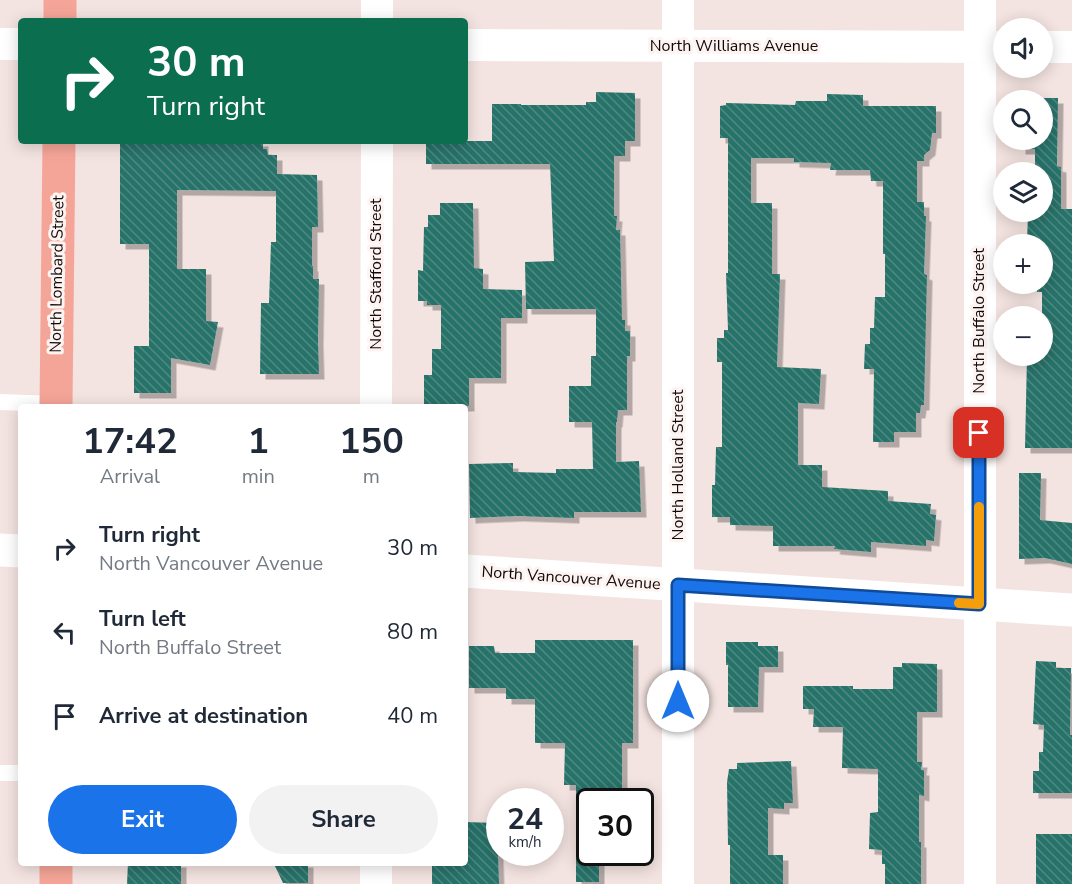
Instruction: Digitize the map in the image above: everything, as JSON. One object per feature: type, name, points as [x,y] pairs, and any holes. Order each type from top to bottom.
[{"type":"main road","points":[[60,0],[60,18]]},
{"type":"main road","name":"North Lombard Street","points":[[56,404],[59,144]]},
{"type":"main road","points":[[56,866],[56,884]]},
{"type":"street","points":[[377,0],[377,18]]},
{"type":"street","name":"North Holland Street","points":[[678,0],[678,884]]},
{"type":"street","name":"North Buffalo Street","points":[[980,0],[992,47],[979,604],[980,884]]},
{"type":"street","points":[[0,44],[18,44]]},
{"type":"street","name":"North Williams Avenue","points":[[468,45],[992,47]]},
{"type":"street","points":[[1053,47],[1072,46]]},
{"type":"street","name":"North Stafford Street","points":[[376,404],[377,144]]},
{"type":"street","points":[[0,550],[18,551]]},
{"type":"street","name":"North Vancouver Avenue","points":[[468,572],[1072,610]]},
{"type":"street","points":[[376,866],[376,884]]},
{"type":"lane","points":[[0,402],[37,404]]},
{"type":"lane","points":[[0,773],[18,773]]},
{"type":"building","points":[[596,92],[635,93],[635,141],[625,141],[625,156],[614,156],[614,216],[617,216],[616,230],[620,230],[622,320],[625,320],[625,331],[630,331],[630,356],[627,356],[627,410],[618,410],[616,462],[639,461],[641,512],[574,512],[574,518],[518,516],[470,518],[469,464],[513,463],[513,472],[556,473],[556,469],[593,469],[592,422],[569,422],[569,386],[591,386],[591,356],[596,356],[596,309],[526,309],[525,262],[554,261],[550,164],[426,164],[426,144],[468,144],[468,141],[492,141],[492,104],[586,105],[586,102],[596,102]]},
{"type":"building","points":[[827,94],[863,95],[863,106],[936,106],[936,133],[932,133],[930,150],[924,155],[924,161],[917,161],[917,202],[924,202],[924,216],[926,216],[924,405],[921,405],[920,413],[916,413],[916,432],[894,432],[894,442],[873,442],[874,369],[864,369],[865,344],[870,344],[870,328],[874,328],[875,297],[885,297],[883,181],[871,181],[870,170],[830,170],[831,163],[794,162],[794,158],[751,158],[751,203],[772,203],[772,274],[780,274],[777,367],[821,369],[819,404],[798,403],[798,465],[822,465],[822,487],[888,491],[888,501],[931,504],[930,514],[936,515],[934,541],[926,540],[926,546],[871,542],[871,552],[834,549],[835,546],[773,546],[773,526],[730,525],[730,517],[712,517],[712,485],[715,485],[716,447],[722,447],[722,362],[717,362],[717,338],[724,338],[724,330],[728,330],[726,273],[728,273],[728,138],[720,138],[720,106],[726,103],[795,105],[796,101],[827,101]]},
{"type":"building","points":[[1053,98],[1058,98],[1057,166],[1061,167],[1061,209],[1072,209],[1072,448],[1025,448],[1027,366],[1053,366],[1053,306],[1042,306],[1042,294],[1053,294],[1053,234],[1027,234],[1028,222],[1053,222],[1053,162],[1035,162],[1035,150],[1053,150]]},
{"type":"building","points":[[120,144],[263,144],[263,149],[267,149],[268,155],[277,155],[277,174],[317,175],[318,227],[312,227],[312,266],[313,279],[319,279],[319,374],[260,374],[261,303],[269,303],[271,242],[276,242],[276,191],[177,190],[177,269],[206,269],[206,321],[218,322],[210,365],[171,358],[171,393],[134,393],[134,346],[149,346],[149,244],[120,244]]},
{"type":"building","points":[[440,203],[473,203],[474,268],[483,269],[483,289],[522,290],[522,318],[501,318],[501,378],[469,378],[469,406],[468,404],[424,404],[424,375],[432,375],[432,349],[441,349],[441,305],[427,305],[427,301],[418,301],[418,270],[423,271],[424,227],[428,227],[428,215],[440,215]]},
{"type":"building","points":[[1019,473],[1041,473],[1040,520],[1072,523],[1072,564],[1045,558],[1019,559]]},
{"type":"building","points":[[535,640],[633,640],[633,743],[622,743],[622,788],[576,788],[576,785],[564,785],[565,743],[535,743],[535,699],[506,699],[506,688],[469,688],[469,646],[494,646],[495,653],[535,653]]},
{"type":"building","points":[[726,642],[758,642],[758,646],[778,646],[778,667],[759,667],[758,707],[728,707]]},
{"type":"building","points":[[1036,661],[1056,662],[1056,668],[1071,668],[1072,793],[1033,793],[1033,771],[1039,771],[1039,752],[1043,752],[1044,725],[1033,724]]},
{"type":"building","points":[[902,663],[937,664],[937,712],[917,712],[917,762],[922,762],[921,770],[924,770],[924,796],[919,795],[921,884],[885,884],[882,850],[869,849],[870,813],[878,812],[878,769],[842,768],[843,727],[813,727],[814,709],[803,709],[803,686],[893,689],[893,667],[902,667]]},
{"type":"building","points":[[791,761],[793,803],[784,803],[784,809],[768,808],[768,855],[783,855],[783,884],[730,884],[727,782],[729,769],[737,769],[737,763]]},
{"type":"building","points":[[468,822],[486,823],[486,866],[498,866],[499,884],[432,884],[432,866],[468,866]]},
{"type":"building","points":[[1036,834],[1072,834],[1072,884],[1036,884]]},
{"type":"building","points":[[128,866],[181,866],[181,884],[127,884]]},
{"type":"building","points":[[275,866],[308,866],[308,883],[283,883]]},
{"type":"building","points":[[576,866],[599,866],[599,882],[576,882]]},
{"type":"slow traffic","points":[[959,603],[979,604],[979,507]]},
{"type":"route","points":[[678,701],[678,585],[979,604],[979,433]]}]
